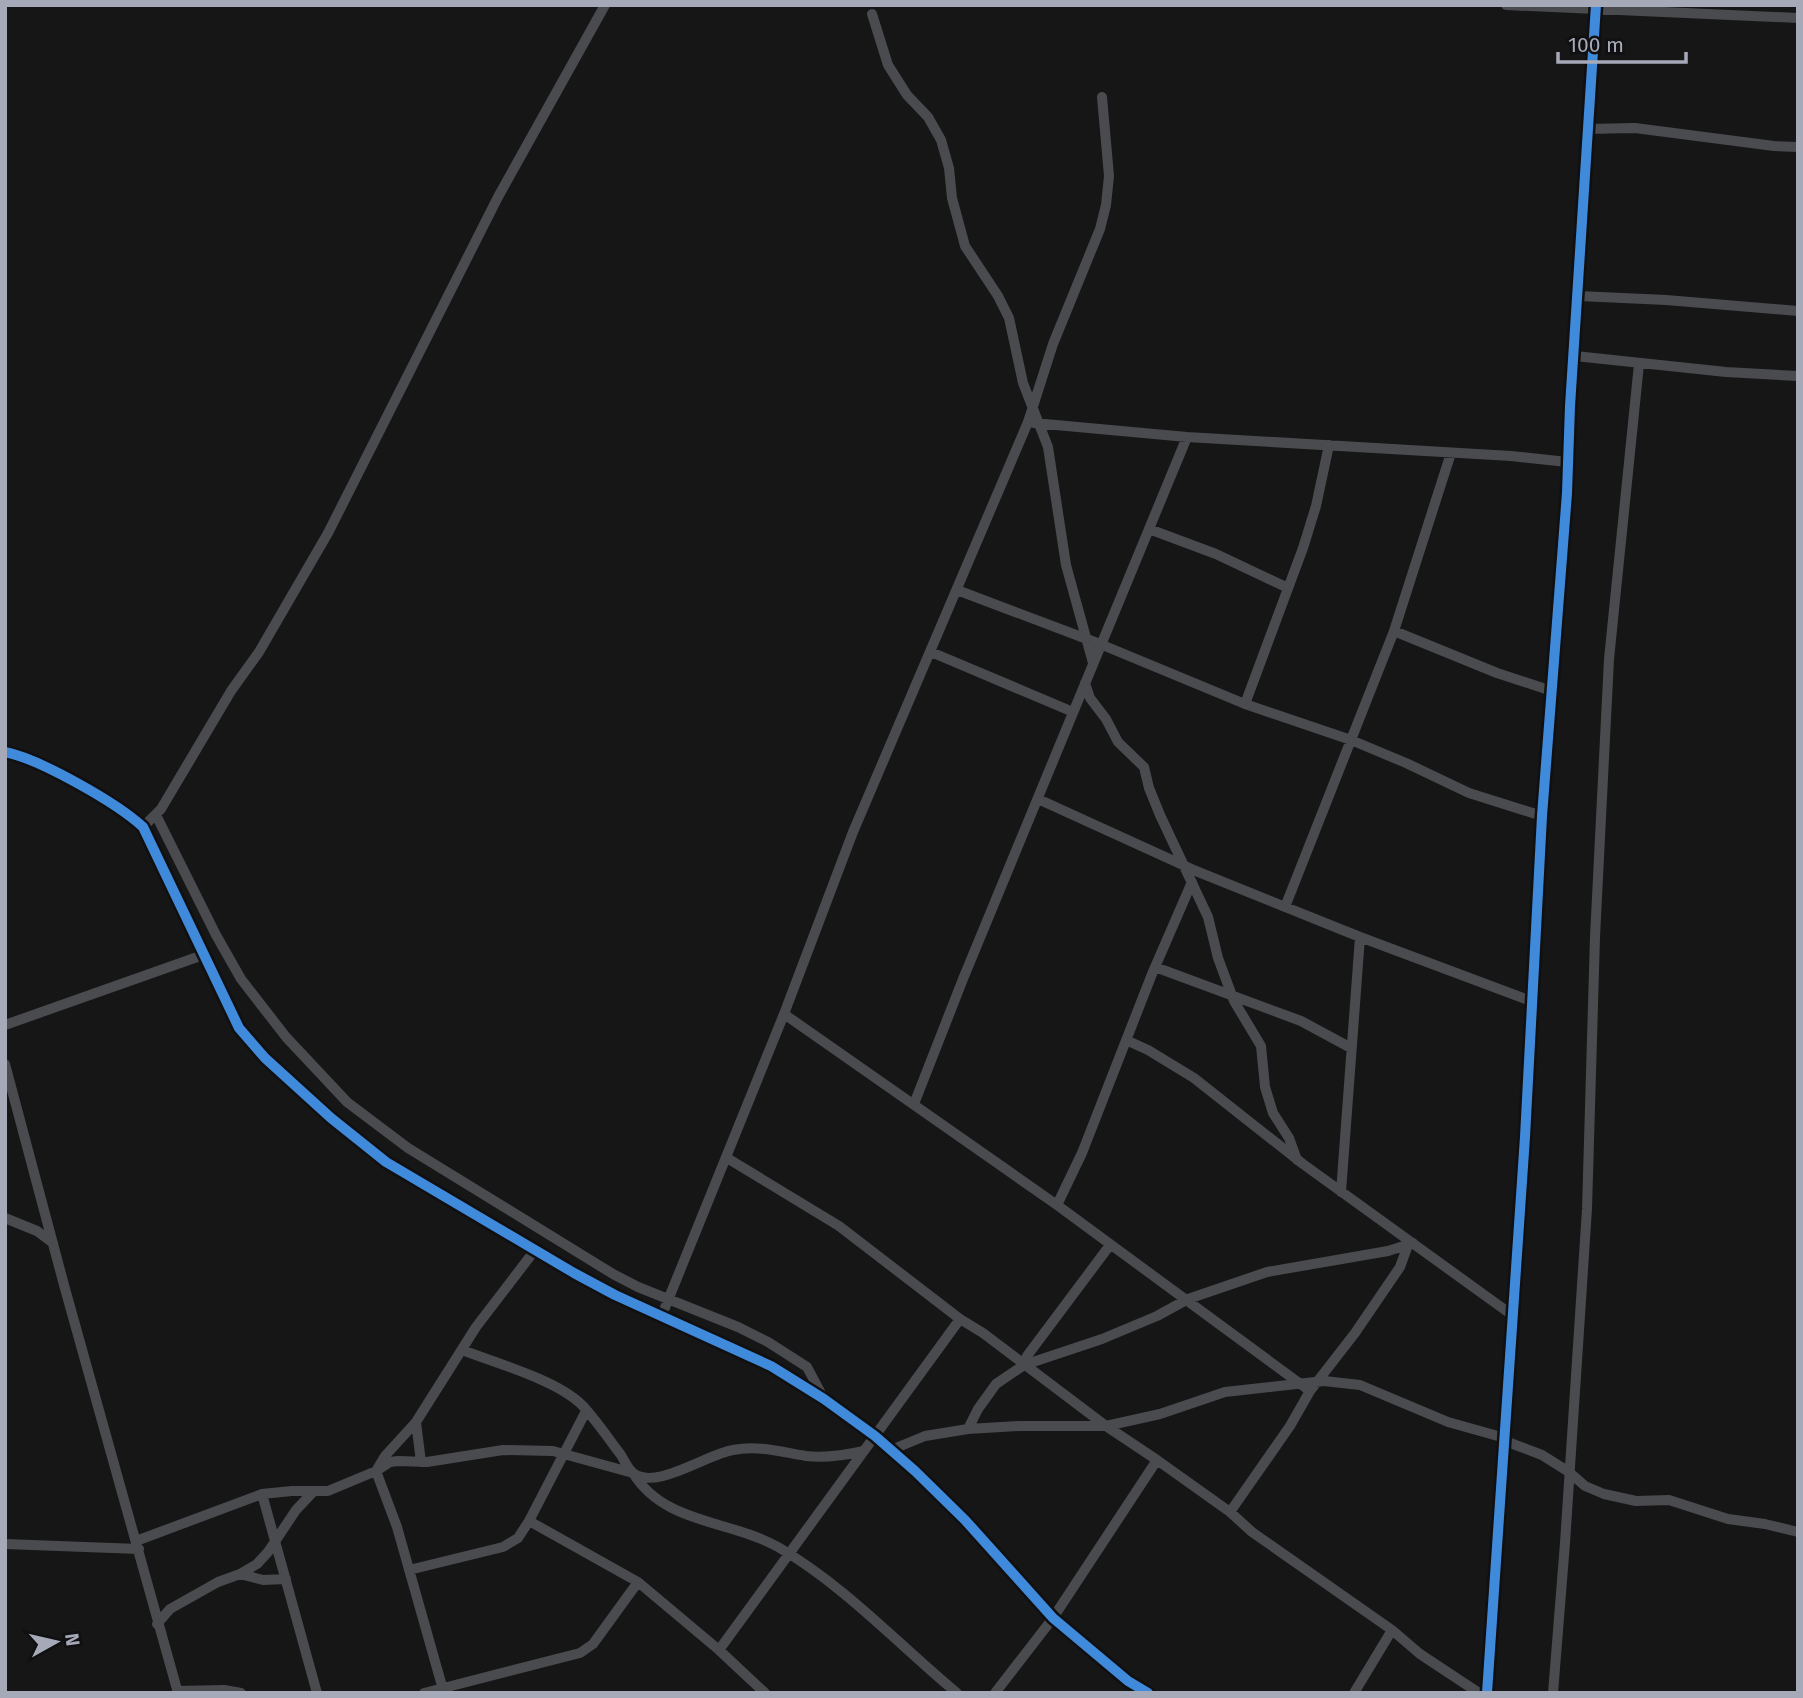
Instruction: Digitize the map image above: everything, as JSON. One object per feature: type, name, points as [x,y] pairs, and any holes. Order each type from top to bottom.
[{"type":"street","points":[[143,827],[156,814],[231,691],[259,652],[328,533],[498,197],[605,5]]},
{"type":"street","points":[[1506,5],[1798,18]]},
{"type":"street","points":[[1487,1693],[1525,1137],[1542,816],[1567,493],[1595,8]]},
{"type":"street","points":[[873,14],[888,65],[907,95],[928,117],[941,139],[949,168],[952,198],[965,246],[1006,311],[1023,383],[1048,447],[1066,565],[1093,663]]},
{"type":"street","points":[[662,1315],[784,1014],[853,832],[1028,422],[1053,344],[1100,229],[1109,176],[1102,97]]},
{"type":"street","points":[[1587,129],[1635,128],[1798,147]]},
{"type":"street","points":[[1578,296],[1798,311]]},
{"type":"street","points":[[1575,356],[1639,364],[1798,376]]},
{"type":"street","points":[[1553,1693],[1587,1209],[1595,937],[1609,659],[1639,364]]},
{"type":"street","points":[[1028,422],[1187,437],[1567,462]]},
{"type":"street","points":[[914,1104],[1100,644],[1187,437]]},
{"type":"street","points":[[1245,704],[1316,506],[1329,445]]},
{"type":"street","points":[[1285,907],[1394,631],[1451,453]]},
{"type":"street","points":[[1149,529],[1216,554],[1287,588]]},
{"type":"street","points":[[957,590],[1100,644],[1245,704],[1351,740],[1469,793],[1542,816]]},
{"type":"street","points":[[1394,631],[1497,673],[1552,691]]},
{"type":"street","points":[[931,652],[1073,712]]},
{"type":"street","points":[[1085,683],[1090,698],[1106,719],[1118,742],[1144,767],[1160,815],[1208,917],[1217,958],[1237,1009],[1261,1046],[1265,1087],[1273,1113],[1289,1138],[1297,1160]]},
{"type":"street","points":[[5,752],[23,755],[86,789],[143,827],[239,1028],[265,1058],[331,1118],[387,1162],[536,1250],[615,1295],[771,1366],[824,1399],[875,1436],[965,1520],[1054,1618],[1128,1681],[1148,1693]]},
{"type":"street","points":[[1038,799],[1196,871],[1360,937],[1531,1001]]},
{"type":"street","points":[[156,814],[241,979],[286,1038],[347,1102],[408,1148],[613,1274],[738,1327],[794,1357],[807,1367],[824,1399]]},
{"type":"street","points":[[1057,1205],[1083,1153],[1155,967],[1196,871]]},
{"type":"street","points":[[1341,1192],[1360,937]]},
{"type":"street","points":[[5,1025],[203,955]]},
{"type":"street","points":[[1155,967],[1301,1021],[1351,1048]]},
{"type":"street","points":[[784,1014],[1057,1205],[1310,1391]]},
{"type":"street","points":[[1126,1040],[1194,1078],[1297,1160],[1512,1315]]},
{"type":"street","points":[[5,1064],[177,1692],[224,1690],[242,1693]]},
{"type":"street","points":[[727,1158],[839,1226],[1106,1426],[1230,1512],[1252,1532],[1392,1630],[1420,1654],[1479,1693]]},
{"type":"street","points":[[5,1218],[37,1231],[53,1243]]},
{"type":"street","points":[[968,1429],[996,1384],[1024,1364],[1102,1339],[1157,1316],[1188,1299],[1267,1272],[1388,1251],[1411,1244]]},
{"type":"street","points":[[1230,1512],[1283,1436],[1310,1391],[1355,1333],[1400,1267],[1411,1244]]},
{"type":"street","points":[[1024,1364],[1027,1356],[1110,1245]]},
{"type":"street","points":[[376,1471],[385,1456],[416,1422],[476,1327],[536,1250]]},
{"type":"street","points":[[719,1650],[960,1319]]},
{"type":"street","points":[[462,1350],[554,1387],[573,1398],[586,1411],[645,1490],[673,1509],[764,1541],[790,1555],[837,1589],[957,1693]]},
{"type":"street","points":[[891,1450],[925,1436],[968,1429],[1106,1426],[1160,1414],[1225,1392],[1337,1381],[1360,1385],[1448,1422],[1542,1455],[1585,1486],[1622,1499],[1670,1500],[1728,1519],[1798,1532]]},
{"type":"street","points":[[409,1570],[503,1547],[518,1538],[586,1411]]},
{"type":"street","points":[[416,1422],[421,1444],[421,1462]]},
{"type":"street","points":[[5,1544],[137,1545],[262,1494],[333,1490],[390,1462],[421,1462],[503,1450],[553,1451],[657,1478],[707,1457],[746,1448],[810,1456],[850,1455],[864,1451]]},
{"type":"street","points":[[995,1693],[1054,1618],[1157,1460]]},
{"type":"street","points":[[376,1471],[397,1527],[443,1690]]},
{"type":"street","points":[[157,1624],[170,1609],[218,1582],[240,1574],[262,1559],[296,1510],[313,1492]]},
{"type":"street","points":[[262,1494],[317,1693]]},
{"type":"street","points":[[529,1521],[638,1582],[719,1650],[765,1693]]},
{"type":"street","points":[[240,1574],[263,1580],[286,1579]]},
{"type":"street","points":[[424,1693],[580,1653],[593,1644],[638,1582]]},
{"type":"street","points":[[1354,1693],[1392,1630]]},
{"type":"cycle path","points":[[1487,1693],[1525,1137],[1542,816],[1567,493],[1570,406],[1596,5]]},
{"type":"cycle path","points":[[5,752],[38,763],[77,783],[143,827],[239,1028],[265,1058],[331,1118],[386,1162],[574,1273],[615,1295],[771,1366],[824,1399],[875,1436],[915,1471],[965,1520],[1053,1618],[1128,1681],[1148,1693]]}]
